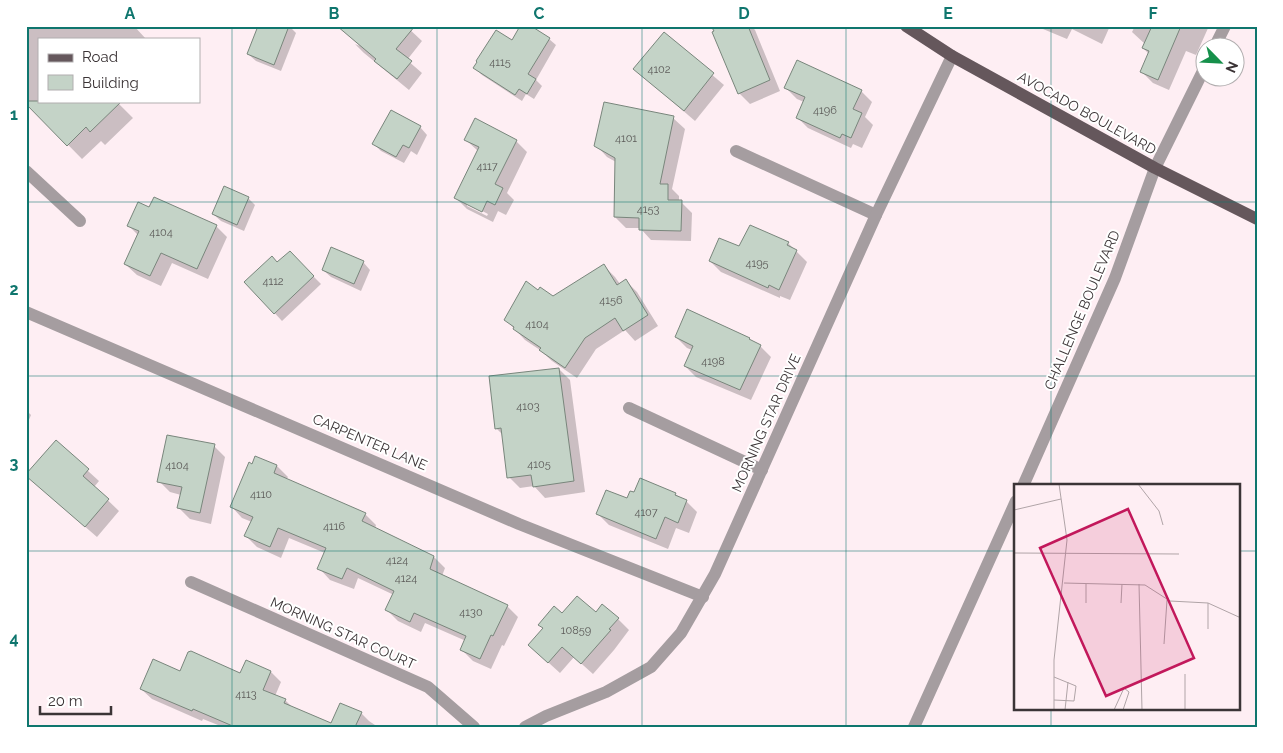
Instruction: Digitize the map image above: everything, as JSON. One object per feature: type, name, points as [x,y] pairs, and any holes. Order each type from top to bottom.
[{"type":"main road","name":"AVOCADO BOULEVARD","points":[[906,26],[952,56],[1154,168],[1257,219]]},
{"type":"street","points":[[1219,38],[1225,26]]},
{"type":"street","name":"MORNING STAR DRIVE","points":[[525,727],[546,716],[606,692],[651,667],[681,632],[703,597],[876,215],[952,56]]},
{"type":"street","name":"CHALLENGE BOULEVARD","points":[[1023,484],[1115,278],[1154,168],[1196,85]]},
{"type":"street","points":[[736,151],[876,215]]},
{"type":"street","points":[[26,171],[80,221]]},
{"type":"street","name":"CARPENTER LANE","points":[[26,312],[519,524],[703,597]]},
{"type":"street","points":[[629,408],[762,470]]},
{"type":"street","points":[[914,727],[1014,505]]},
{"type":"street","name":"MORNING STAR COURT","points":[[191,582],[428,687],[474,727]]},
{"type":"building","points":[[258,26],[289,26],[274,65],[247,54]]},
{"type":"building","points":[[337,26],[415,26],[396,49],[412,61],[397,79],[374,61],[376,59]]},
{"type":"building","points":[[520,26],[531,26],[550,38],[528,74],[536,79],[527,94],[519,89],[515,95],[473,68],[496,30],[512,40]]},
{"type":"building","points":[[711,26],[748,26],[770,80],[738,94]]},
{"type":"building","points":[[1152,26],[1181,26],[1158,80],[1140,72],[1149,51],[1142,48]]},
{"type":"building","points":[[664,32],[714,73],[684,111],[633,69]]},
{"type":"building","points":[[797,60],[862,90],[853,109],[862,113],[851,138],[842,134],[840,138],[796,118],[805,97],[784,88]]},
{"type":"building","points":[[26,101],[121,102],[90,132],[86,127],[67,146],[26,104]]},
{"type":"building","points":[[604,102],[674,116],[660,184],[668,184],[668,200],[682,200],[681,231],[639,230],[639,218],[614,217],[615,158],[594,146]]},
{"type":"building","points":[[391,110],[421,126],[409,148],[403,145],[396,157],[372,144]]},
{"type":"building","points":[[475,118],[517,140],[495,184],[503,188],[495,205],[487,201],[482,212],[454,198],[479,147],[464,140]]},
{"type":"building","points":[[224,186],[249,197],[237,225],[212,214]]},
{"type":"building","points":[[154,197],[217,225],[197,269],[161,253],[150,276],[124,264],[139,231],[127,226],[138,202],[149,207]]},
{"type":"building","points":[[750,225],[789,242],[787,245],[797,250],[779,290],[769,285],[768,288],[709,261],[719,238],[739,246]]},
{"type":"building","points":[[331,247],[364,261],[354,284],[322,270]]},
{"type":"building","points":[[290,251],[314,276],[274,314],[244,282],[272,256],[277,262]]},
{"type":"building","points":[[604,264],[617,285],[626,279],[648,315],[623,331],[615,318],[585,338],[565,368],[539,350],[541,348],[513,329],[514,327],[504,320],[526,281],[538,290],[540,287],[553,296]]},
{"type":"building","points":[[687,309],[761,345],[740,390],[684,366],[693,346],[675,337]]},
{"type":"building","points":[[559,368],[574,481],[533,487],[531,475],[507,478],[501,428],[495,429],[489,376]]},
{"type":"building","points":[[167,435],[215,444],[200,513],[177,508],[182,487],[157,482]]},
{"type":"building","points":[[56,440],[89,469],[83,476],[109,499],[85,527],[26,476]]},
{"type":"building","points":[[255,456],[277,465],[274,473],[366,513],[362,521],[434,556],[430,569],[508,605],[480,659],[460,650],[466,636],[414,613],[410,622],[385,610],[394,591],[347,568],[342,579],[317,569],[326,548],[278,528],[270,547],[244,536],[253,517],[230,507],[249,462],[252,464]]},
{"type":"building","points":[[640,478],[676,493],[675,495],[687,500],[678,523],[665,517],[656,539],[596,514],[606,490],[627,498],[630,491],[634,492]]},
{"type":"building","points":[[577,596],[596,612],[602,604],[619,618],[581,664],[562,647],[548,663],[528,645],[543,628],[538,625],[554,606],[562,613]]},
{"type":"building","points":[[191,651],[240,673],[246,660],[271,671],[263,690],[286,699],[284,703],[331,723],[340,703],[362,712],[355,727],[235,727],[140,689],[153,659],[180,671],[188,652]]}]
